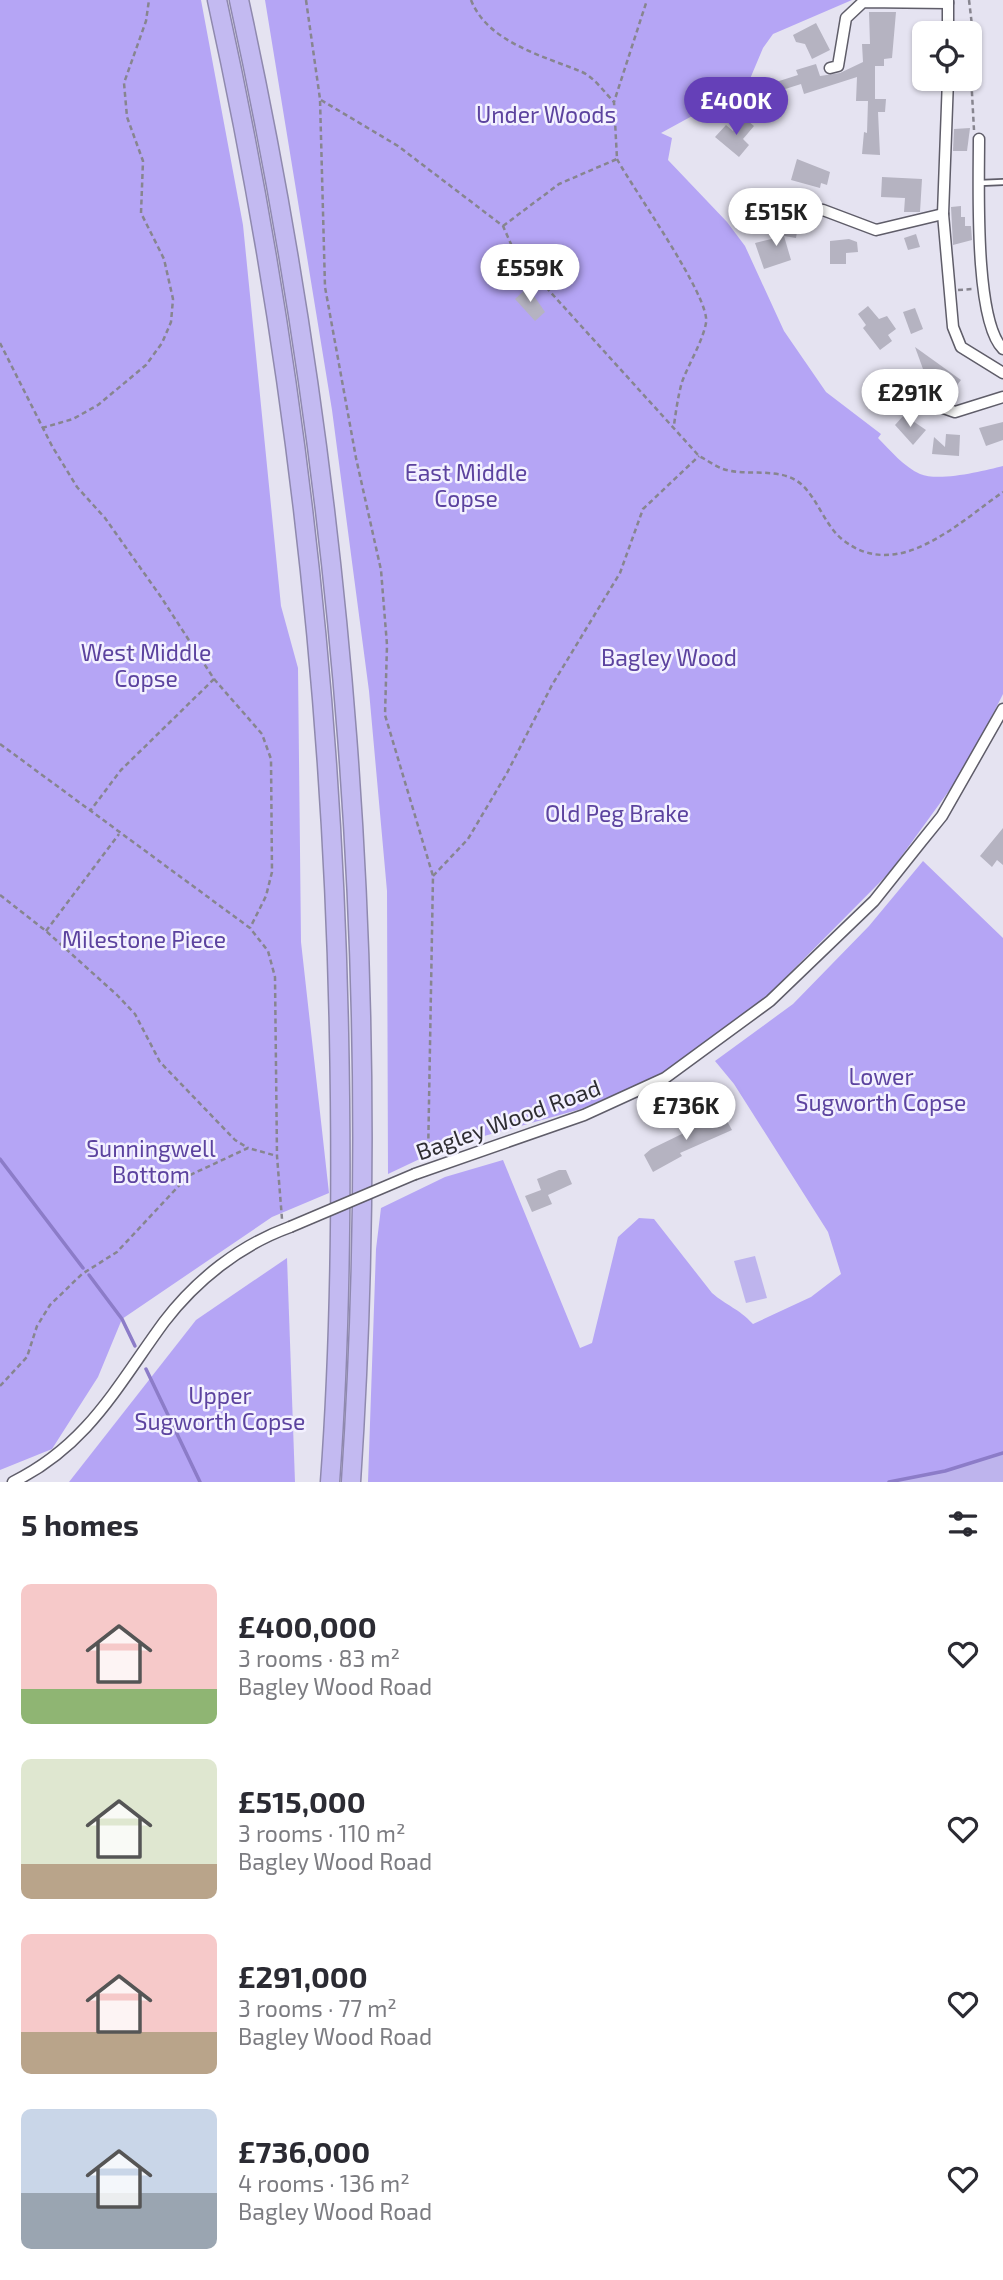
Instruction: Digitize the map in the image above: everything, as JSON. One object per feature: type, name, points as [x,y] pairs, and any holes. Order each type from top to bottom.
[{"type":"highway","points":[[218,0],[252,172],[285,362],[310,553],[336,869],[341,1146],[335,1418],[330,1482]]},
{"type":"highway","points":[[239,0],[273,167],[307,358],[331,552],[347,726],[357,865],[362,1147],[351,1482]]},
{"type":"street","points":[[830,68],[838,66],[846,18],[863,2],[948,2],[948,21]]},
{"type":"street","points":[[948,91],[943,214],[952,291],[953,327],[961,347],[1003,373]]},
{"type":"street","points":[[979,139],[983,289],[990,331],[1003,349]]},
{"type":"street","points":[[739,221],[766,205],[823,210],[876,230],[943,214]]},
{"type":"street","points":[[941,411],[956,412],[1003,397]]},
{"type":"street","name":"Bagley Wood Road","points":[[13,1482],[58,1455],[90,1426],[165,1321],[203,1279],[242,1250],[286,1228],[428,1168],[583,1115],[665,1078],[770,1001],[882,892],[942,816],[1003,709]]},
{"type":"lane","points":[[979,183],[1003,182]]},
{"type":"path","points":[[43,428],[73,419],[98,405],[146,365],[162,343],[170,322],[173,299],[164,259],[141,213],[143,161],[127,117],[124,83],[146,21],[149,0]]},
{"type":"path","points":[[306,0],[320,99],[325,287],[356,458],[381,570],[387,645],[385,715],[433,876],[428,1168]]},
{"type":"path","points":[[471,0],[488,27],[547,60],[585,73],[614,102]]},
{"type":"path","points":[[647,0],[614,102],[617,159],[661,233],[685,267],[699,294],[707,320],[681,384],[674,425]]},
{"type":"path","points":[[969,0],[975,51],[970,57],[972,127],[979,139]]},
{"type":"path","points":[[320,99],[398,146],[503,226],[515,253],[674,425],[699,456],[723,469],[784,475],[801,484],[841,539],[869,555],[892,556],[924,546],[1003,492]]},
{"type":"path","points":[[503,226],[559,184],[617,159]]},
{"type":"path","points":[[952,291],[983,289]]},
{"type":"path","points":[[0,343],[43,428],[77,486],[105,518],[214,679],[262,734],[271,760],[272,872],[266,896],[250,928]]},
{"type":"path","points":[[433,876],[468,839],[508,773],[552,685],[620,573],[643,509],[699,456]]},
{"type":"path","points":[[90,811],[121,770],[214,679]]},
{"type":"path","points":[[0,744],[250,928],[268,951],[275,977],[277,1156],[286,1228]]},
{"type":"path","points":[[46,931],[120,834]]},
{"type":"path","points":[[0,895],[46,931],[135,1014],[160,1062],[235,1140],[248,1148],[277,1156]]},
{"type":"path","points":[[0,1386],[27,1357],[37,1326],[50,1305],[82,1274],[117,1252],[188,1176],[248,1148]]},
{"type":"shaded area","points":[[755,1256],[767,1298],[746,1303],[734,1261]]},
{"type":"shaded area","points":[[1003,1453],[1003,1482],[889,1482],[949,1470]]},
{"type":"green space","points":[[0,0],[201,0],[243,225],[281,606],[298,668],[301,942],[329,1193],[272,1217],[122,1319],[98,1377],[52,1449],[0,1470]]},
{"type":"green space","name":"Bagley Wood","points":[[265,0],[852,0],[773,34],[763,48],[747,86],[661,133],[672,138],[668,160],[727,222],[745,246],[784,331],[826,392],[881,434],[878,438],[898,458],[920,474],[938,477],[1003,466],[1003,694],[967,766],[890,872],[767,996],[661,1075],[581,1109],[445,1147],[388,1174],[387,891],[369,691],[332,410]]},
{"type":"green space","name":"Lower Sugworth Copse","points":[[923,861],[1003,938],[1003,1453],[945,1471],[889,1482],[368,1482],[376,1249],[381,1208],[445,1177],[503,1160],[580,1348],[592,1343],[618,1237],[639,1218],[654,1219],[712,1293],[753,1324],[811,1297],[841,1274],[828,1232],[734,1084],[715,1061],[793,1004],[869,926]]},
{"type":"green space","name":"Upper Sugworth Copse","points":[[287,1258],[295,1482],[69,1482],[196,1320]]},
{"type":"building","points":[[869,12],[896,12],[892,58],[884,59],[884,66],[875,66],[875,99],[886,99],[885,112],[878,112],[880,155],[862,154],[864,132],[867,133],[868,101],[856,101],[857,77],[804,94],[801,84],[779,91],[776,82],[798,75],[796,70],[816,64],[820,76],[840,73],[863,62],[862,44],[870,44]]},
{"type":"building","points":[[816,23],[830,50],[812,59],[805,44],[796,42],[793,35]]},
{"type":"building","points":[[743,117],[754,126],[743,139],[749,145],[739,157],[715,137],[726,125],[733,131]]},
{"type":"building","points":[[970,128],[967,151],[953,151],[954,129]]},
{"type":"building","points":[[797,159],[830,172],[827,185],[821,183],[820,188],[791,180]]},
{"type":"building","points":[[882,177],[922,179],[920,212],[904,212],[905,198],[881,197]]},
{"type":"building","points":[[961,206],[961,217],[965,217],[965,226],[971,226],[972,240],[953,245],[951,207]]},
{"type":"building","points":[[785,224],[798,226],[796,238],[784,236]]},
{"type":"building","points":[[916,234],[920,247],[908,250],[904,238]]},
{"type":"building","points":[[784,236],[791,260],[764,269],[755,243]]},
{"type":"building","points":[[849,239],[857,242],[858,252],[846,253],[846,264],[830,264],[830,241]]},
{"type":"building","points":[[528,287],[545,312],[535,321],[515,299]]},
{"type":"building","points":[[868,306],[879,319],[887,316],[896,329],[888,335],[892,341],[880,350],[863,328],[866,325],[858,314]]},
{"type":"building","points":[[915,308],[923,329],[911,334],[903,312]]},
{"type":"building","points":[[915,347],[961,380],[951,393],[923,369]]},
{"type":"building","points":[[904,415],[926,430],[913,445],[895,425]]},
{"type":"building","points":[[1003,422],[1003,440],[986,446],[979,428]]},
{"type":"building","points":[[946,434],[960,435],[959,456],[932,454],[934,437],[945,447]]},
{"type":"building","points":[[1003,828],[1003,865],[997,860],[992,867],[980,856]]},
{"type":"building","points":[[723,1114],[732,1130],[680,1153],[682,1156],[653,1172],[644,1155],[651,1149]]},
{"type":"building","points":[[566,1170],[572,1184],[548,1195],[552,1204],[532,1212],[525,1196],[541,1190],[537,1179]]},
{"type":"waterway","points":[[0,1159],[83,1268]]},
{"type":"waterway","points":[[89,1275],[122,1319],[135,1346]]},
{"type":"waterway","points":[[146,1369],[200,1482]]},
{"type":"waterway","points":[[889,1482],[945,1471],[1003,1453]]},
{"type":"park label","name":"Under Woods","points":[[546,114]]},
{"type":"park label","name":"East Middle Copse","points":[[466,485]]},
{"type":"park label","name":"West Middle Copse","points":[[146,665]]},
{"type":"park label","name":"Old Peg Brake","points":[[617,813]]},
{"type":"park label","name":"Milestone Piece","points":[[144,939]]},
{"type":"park label","name":"Sunningwell Bottom","points":[[151,1161]]}]
